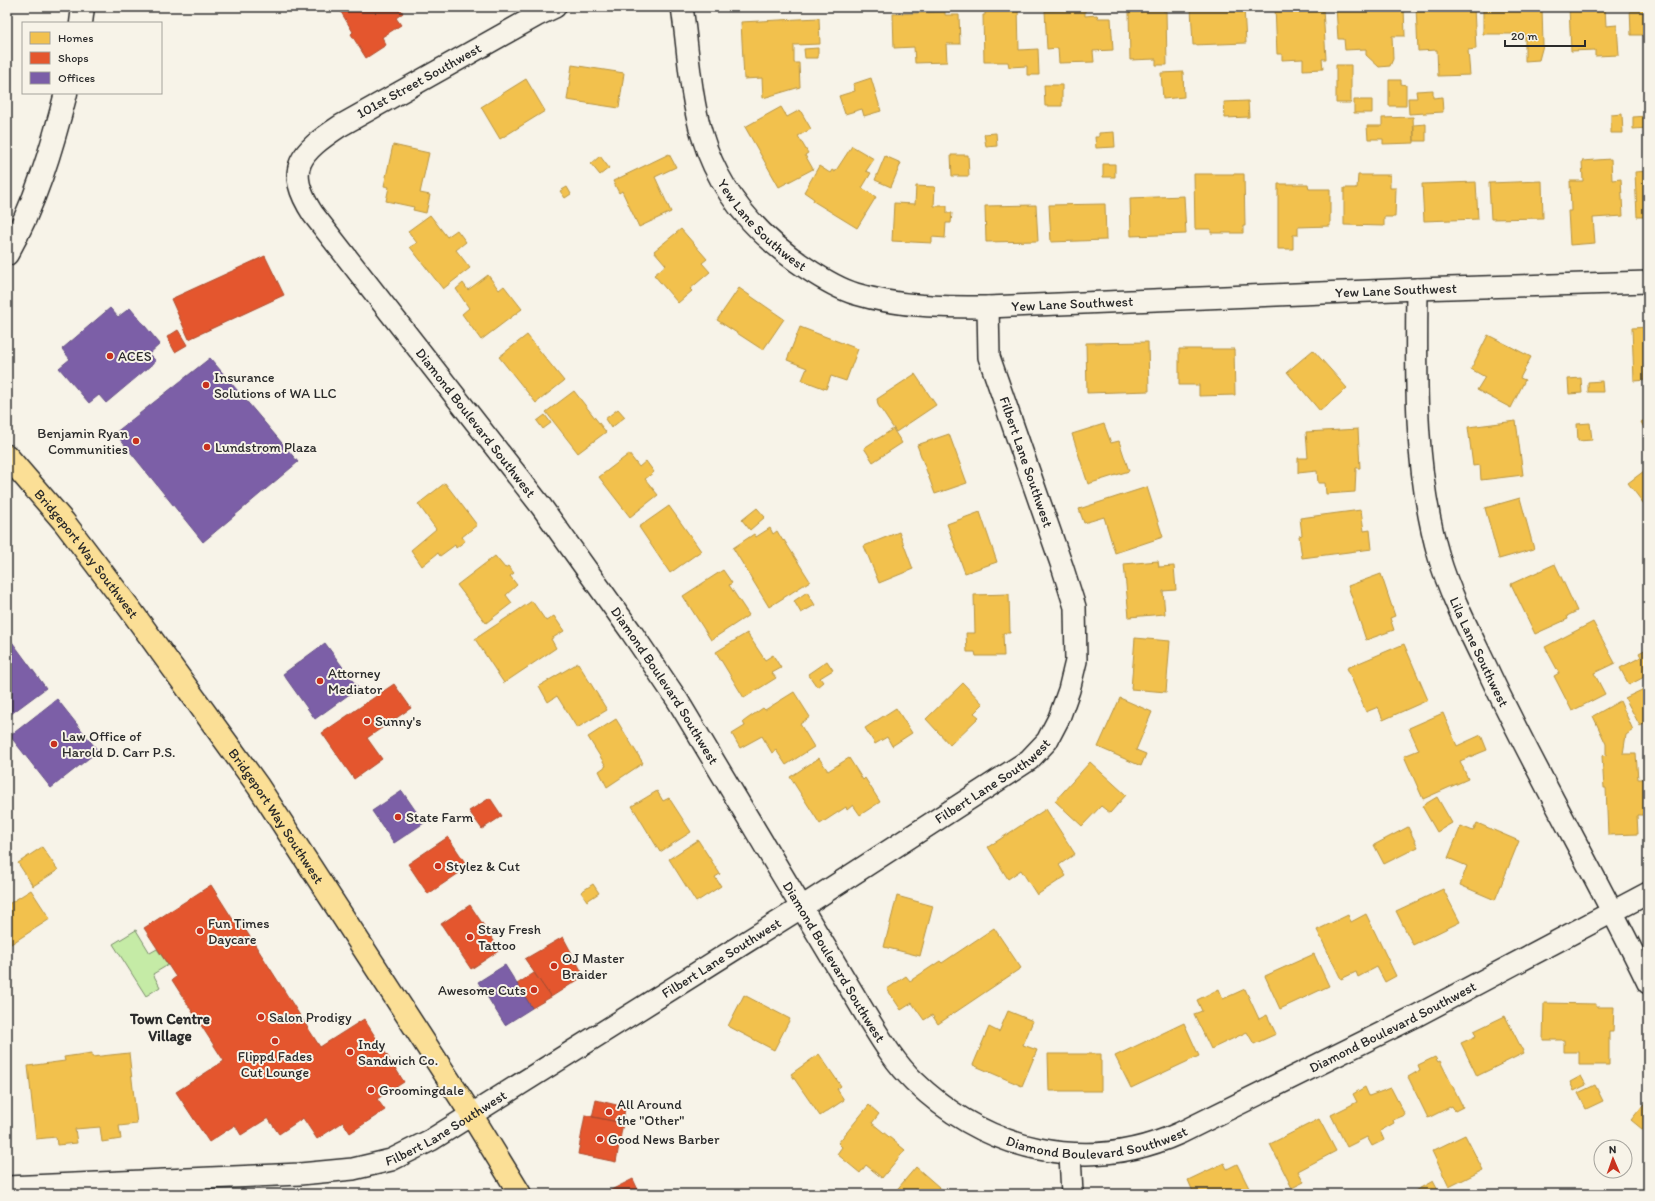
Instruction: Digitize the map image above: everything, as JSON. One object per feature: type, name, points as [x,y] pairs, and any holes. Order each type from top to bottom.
[{"type":"main road","points":[[81,22],[83,7]]},
{"type":"main road","points":[[7,254],[28,211],[49,151],[66,94]]},
{"type":"main road","name":"Bridgeport Way Southwest","points":[[7,456],[64,522],[195,696],[275,812],[381,978],[471,1114],[520,1194]]},
{"type":"street","name":"101st Street Southwest","points":[[299,170],[303,156],[308,149],[340,126],[555,7]]},
{"type":"street","name":"Yew Lane Southwest","points":[[682,7],[695,103],[702,136],[716,169],[732,199],[757,230],[790,258],[820,278],[855,294],[890,302],[935,307],[988,307],[1416,289],[1648,282]]},
{"type":"street","name":"Diamond Boulevard Southwest","points":[[299,170],[300,188],[313,214],[541,506],[632,633],[678,701],[869,1020],[892,1055],[913,1080],[933,1098],[956,1115],[984,1130],[1031,1148],[1070,1155],[1088,1155],[1134,1149],[1180,1134],[1416,1016],[1613,910],[1648,893]]},
{"type":"street","name":"Lila Lane Southwest","points":[[1416,289],[1416,368],[1422,479],[1439,558],[1462,614],[1507,710],[1613,910],[1648,983]]},
{"type":"street","name":"Filbert Lane Southwest","points":[[7,1187],[300,1174],[364,1167],[391,1160],[410,1152],[802,907],[1029,760],[1047,741],[1059,718],[1069,690],[1076,661],[1074,607],[1064,569],[989,357],[988,307]]},
{"type":"street","points":[[1070,1155],[1072,1194]]},
{"type":"green space","points":[[136,930],[150,953],[157,949],[168,965],[153,974],[160,987],[146,996],[113,944]]},
{"type":"building: Homes","points":[[985,7],[1018,7],[1019,50],[1038,49],[1039,75],[1027,75],[1027,66],[1009,67],[1008,62],[984,62],[983,15],[985,15]]},
{"type":"building: Homes","points":[[1142,7],[1163,7],[1163,11],[1166,11],[1167,65],[1156,65],[1156,59],[1130,60],[1129,12],[1142,12]]},
{"type":"building: Homes","points":[[1244,7],[1246,43],[1193,45],[1191,8]]},
{"type":"building: Homes","points":[[1275,7],[1312,7],[1312,10],[1323,9],[1326,59],[1322,59],[1323,69],[1303,70],[1303,59],[1282,60],[1282,54],[1277,54]]},
{"type":"building: Homes","points":[[1336,7],[1404,7],[1405,36],[1392,36],[1393,59],[1390,66],[1379,67],[1366,55],[1366,49],[1345,50],[1344,39],[1338,39]]},
{"type":"building: Homes","points":[[1416,7],[1474,7],[1476,49],[1468,50],[1470,75],[1438,76],[1437,50],[1418,51]]},
{"type":"building: Homes","points":[[1483,7],[1542,7],[1543,45],[1539,60],[1525,61],[1525,34],[1483,34]]},
{"type":"building: Homes","points":[[1569,7],[1605,7],[1606,26],[1617,25],[1619,55],[1595,56],[1595,50],[1571,51]]},
{"type":"building: Homes","points":[[1630,7],[1648,7],[1648,35],[1631,35]]},
{"type":"building: Homes","points":[[1085,9],[1085,16],[1097,15],[1098,18],[1111,18],[1113,50],[1093,51],[1094,62],[1059,63],[1058,48],[1047,49],[1045,11]]},
{"type":"building: Homes","points":[[945,12],[945,15],[959,15],[960,44],[946,44],[947,62],[915,63],[914,47],[894,48],[893,14]]},
{"type":"building: Homes","points":[[819,18],[820,44],[794,45],[794,63],[799,63],[800,87],[763,98],[762,78],[744,79],[741,22]]},
{"type":"building: Homes","points":[[818,48],[818,58],[805,58],[804,49]]},
{"type":"building: Homes","points":[[572,65],[624,73],[619,108],[567,100]]},
{"type":"building: Homes","points":[[1336,65],[1351,65],[1351,103],[1336,103]]},
{"type":"building: Homes","points":[[1183,72],[1184,97],[1163,99],[1161,73]]},
{"type":"building: Homes","points":[[871,78],[881,111],[864,116],[862,109],[845,114],[839,96],[855,91],[853,84]]},
{"type":"building: Homes","points":[[526,79],[545,111],[500,139],[481,107]]},
{"type":"building: Homes","points":[[1389,80],[1401,80],[1401,84],[1406,85],[1406,106],[1389,106]]},
{"type":"building: Homes","points":[[1044,85],[1062,85],[1062,106],[1045,106]]},
{"type":"building: Homes","points":[[1433,90],[1433,98],[1442,97],[1443,112],[1409,114],[1408,98],[1417,98],[1416,91]]},
{"type":"building: Homes","points":[[1354,100],[1372,100],[1372,113],[1354,113]]},
{"type":"building: Homes","points":[[1248,101],[1249,117],[1225,118],[1224,102]]},
{"type":"building: Homes","points":[[781,107],[787,117],[800,110],[811,129],[798,136],[808,153],[805,155],[813,169],[779,187],[745,127]]},
{"type":"building: Homes","points":[[1622,114],[1623,133],[1611,133],[1611,115]]},
{"type":"building: Homes","points":[[1648,116],[1648,128],[1633,129],[1633,117]]},
{"type":"building: Homes","points":[[1413,117],[1414,143],[1383,144],[1383,139],[1368,139],[1367,126],[1382,126],[1382,118]]},
{"type":"building: Homes","points":[[1426,124],[1426,141],[1414,141],[1414,125]]},
{"type":"building: Homes","points":[[1114,132],[1115,147],[1096,148],[1095,137],[1099,137],[1099,133]]},
{"type":"building: Homes","points":[[996,133],[997,146],[986,147],[984,134]]},
{"type":"building: Homes","points":[[393,145],[429,153],[420,193],[430,195],[426,213],[413,210],[414,207],[386,201],[389,187],[384,186]]},
{"type":"building: Homes","points":[[852,146],[874,159],[866,171],[871,173],[862,188],[876,197],[857,228],[813,201],[814,199],[804,192],[819,166],[830,173],[832,170],[835,172]]},
{"type":"building: Homes","points":[[669,154],[676,167],[655,177],[671,212],[639,227],[622,191],[619,193],[613,181]]},
{"type":"building: Homes","points":[[951,155],[968,155],[969,176],[952,176]]},
{"type":"building: Homes","points":[[600,156],[609,168],[600,175],[591,164]]},
{"type":"building: Homes","points":[[885,156],[901,163],[891,187],[875,180]]},
{"type":"building: Homes","points":[[1611,159],[1612,180],[1621,179],[1623,216],[1593,218],[1595,243],[1570,245],[1568,211],[1571,211],[1570,181],[1583,181],[1582,161]]},
{"type":"building: Homes","points":[[1103,164],[1115,164],[1115,177],[1103,177]]},
{"type":"building: Homes","points":[[1648,171],[1648,217],[1637,217],[1635,172]]},
{"type":"building: Homes","points":[[1194,174],[1244,174],[1245,226],[1243,226],[1243,233],[1211,233],[1211,229],[1195,229]]},
{"type":"building: Homes","points":[[1358,175],[1390,175],[1390,188],[1396,188],[1395,217],[1384,217],[1384,226],[1344,225],[1344,188],[1357,188]]},
{"type":"building: Homes","points":[[1542,181],[1543,218],[1491,219],[1489,183]]},
{"type":"building: Homes","points":[[1476,182],[1478,219],[1424,221],[1422,184]]},
{"type":"building: Homes","points":[[1278,184],[1308,184],[1309,189],[1330,189],[1330,226],[1298,227],[1298,235],[1293,235],[1293,249],[1278,249]]},
{"type":"building: Homes","points":[[916,186],[935,187],[934,206],[947,206],[947,213],[952,213],[951,223],[946,223],[945,238],[932,237],[932,243],[892,241],[894,203],[915,204]]},
{"type":"building: Homes","points":[[567,187],[571,194],[565,198],[560,191]]},
{"type":"building: Homes","points":[[1184,196],[1186,234],[1131,236],[1130,198]]},
{"type":"building: Homes","points":[[1105,204],[1106,240],[1051,242],[1049,205]]},
{"type":"building: Homes","points":[[1036,205],[1038,241],[986,242],[985,206]]},
{"type":"building: Homes","points":[[430,215],[447,237],[457,230],[466,242],[456,250],[470,268],[443,289],[410,247],[417,243],[408,231]]},
{"type":"building: Homes","points":[[681,229],[707,259],[702,263],[710,272],[690,289],[692,291],[678,303],[654,275],[666,265],[654,251]]},
{"type":"building: Homes","points":[[488,275],[499,290],[504,286],[522,309],[481,340],[462,314],[469,308],[456,289],[463,283],[468,290]]},
{"type":"building: Homes","points":[[739,288],[784,319],[763,350],[717,320]]},
{"type":"building: Homes","points":[[800,327],[858,349],[846,381],[831,376],[826,389],[802,380],[807,368],[787,360]]},
{"type":"building: Homes","points":[[1648,327],[1648,380],[1634,381],[1632,328]]},
{"type":"building: Homes","points":[[527,335],[564,381],[536,403],[499,357]]},
{"type":"building: Homes","points":[[1488,335],[1531,357],[1520,378],[1525,380],[1511,408],[1477,390],[1485,377],[1471,369]]},
{"type":"building: Homes","points":[[1148,342],[1149,391],[1087,393],[1086,343]]},
{"type":"building: Homes","points":[[1179,349],[1234,349],[1235,395],[1199,396],[1199,385],[1179,385]]},
{"type":"building: Homes","points":[[1313,350],[1347,388],[1320,411],[1287,372]]},
{"type":"building: Homes","points":[[915,374],[936,405],[896,432],[878,405],[877,399]]},
{"type":"building: Homes","points":[[1581,378],[1582,393],[1569,394],[1568,379]]},
{"type":"building: Homes","points":[[1602,381],[1603,392],[1588,392],[1588,382]]},
{"type":"building: Homes","points":[[574,391],[606,432],[578,453],[546,412]]},
{"type":"building: Homes","points":[[618,409],[625,417],[611,428],[605,419]]},
{"type":"building: Homes","points":[[545,415],[551,423],[543,429],[537,421]]},
{"type":"building: Homes","points":[[1648,418],[1648,435],[1641,422]]},
{"type":"building: Homes","points":[[1516,421],[1523,475],[1481,480],[1480,465],[1473,466],[1468,427]]},
{"type":"building: Homes","points":[[1590,423],[1592,440],[1578,441],[1577,424]]},
{"type":"building: Homes","points":[[1104,424],[1111,443],[1119,441],[1129,471],[1088,484],[1072,434]]},
{"type":"building: Homes","points":[[893,429],[902,443],[873,462],[864,448]]},
{"type":"building: Homes","points":[[1358,429],[1360,468],[1356,468],[1355,492],[1326,494],[1325,483],[1318,483],[1317,471],[1298,473],[1298,458],[1308,458],[1306,432]]},
{"type":"building: Homes","points":[[949,434],[967,483],[935,494],[917,445]]},
{"type":"building: Homes","points":[[629,454],[639,467],[646,461],[654,472],[645,479],[658,495],[630,517],[599,477]]},
{"type":"building: Homes","points":[[1648,468],[1648,501],[1644,504],[1628,483]]},
{"type":"building: Homes","points":[[445,483],[477,525],[462,537],[465,541],[456,548],[455,545],[440,556],[438,553],[422,566],[411,550],[436,529],[418,504]]},
{"type":"building: Homes","points":[[1147,487],[1163,537],[1115,553],[1104,517],[1084,523],[1079,509]]},
{"type":"building: Homes","points":[[1520,498],[1534,549],[1499,559],[1485,508]]},
{"type":"building: Homes","points":[[669,506],[701,551],[670,573],[639,527]]},
{"type":"building: Homes","points":[[757,508],[765,517],[750,530],[742,520]]},
{"type":"building: Homes","points":[[1361,510],[1364,531],[1370,530],[1372,549],[1302,558],[1299,536],[1302,535],[1300,518]]},
{"type":"building: Homes","points":[[980,512],[997,562],[965,573],[947,524]]},
{"type":"building: Homes","points":[[770,528],[773,534],[777,531],[783,541],[784,540],[810,581],[769,607],[733,548],[754,534],[756,537]]},
{"type":"building: Homes","points":[[899,532],[913,569],[879,583],[864,546]]},
{"type":"building: Homes","points":[[495,556],[505,568],[508,566],[514,573],[510,576],[517,585],[506,595],[512,603],[486,623],[457,585]]},
{"type":"building: Homes","points":[[1158,561],[1159,567],[1174,566],[1176,590],[1163,591],[1165,614],[1129,617],[1124,564]]},
{"type":"building: Homes","points":[[1555,564],[1577,611],[1567,616],[1568,619],[1535,634],[1511,584]]},
{"type":"building: Homes","points":[[723,570],[732,583],[729,585],[749,615],[711,640],[683,596]]},
{"type":"building: Homes","points":[[1381,574],[1395,616],[1390,618],[1394,630],[1366,640],[1348,586]]},
{"type":"building: Homes","points":[[807,592],[815,605],[801,613],[794,601]]},
{"type":"building: Homes","points":[[1009,594],[1010,633],[1003,633],[1004,656],[976,656],[975,652],[967,652],[966,633],[975,633],[974,595]]},
{"type":"building: Homes","points":[[532,601],[546,621],[554,616],[564,631],[551,639],[556,648],[504,683],[475,639]]},
{"type":"building: Homes","points":[[1593,622],[1615,663],[1594,673],[1605,694],[1572,711],[1554,676],[1559,673],[1545,647]]},
{"type":"building: Homes","points":[[747,633],[765,660],[773,655],[781,668],[772,673],[776,678],[744,698],[716,652]]},
{"type":"building: Homes","points":[[1135,638],[1170,641],[1166,692],[1131,689]]},
{"type":"building: Homes","points":[[1404,644],[1428,700],[1383,720],[1378,707],[1366,712],[1347,668]]},
{"type":"building: Homes","points":[[1648,648],[1648,675],[1629,685],[1620,668],[1641,657],[1639,653]]},
{"type":"building: Homes","points":[[827,661],[833,670],[820,678],[823,682],[817,687],[808,674]]},
{"type":"building: Homes","points":[[578,663],[607,710],[577,728],[557,696],[548,702],[539,686]]},
{"type":"building: Homes","points":[[963,683],[983,704],[974,713],[979,717],[950,745],[926,719]]},
{"type":"building: Homes","points":[[1646,688],[1648,692],[1648,722],[1640,726],[1625,698]]},
{"type":"building: Homes","points":[[794,692],[810,717],[800,724],[814,747],[786,765],[776,750],[772,753],[762,736],[740,748],[732,734],[745,726],[743,722],[763,708],[765,710]]},
{"type":"building: Homes","points":[[1120,698],[1152,712],[1136,750],[1146,754],[1141,766],[1098,747]]},
{"type":"building: Homes","points":[[1620,701],[1633,730],[1626,735],[1623,754],[1636,754],[1638,779],[1648,779],[1648,815],[1637,815],[1638,834],[1608,835],[1606,788],[1604,788],[1602,756],[1606,755],[1606,744],[1593,716]]},
{"type":"building: Homes","points":[[896,708],[912,733],[892,746],[887,737],[875,744],[865,728]]},
{"type":"building: Homes","points":[[1443,713],[1457,746],[1481,735],[1487,750],[1460,761],[1468,779],[1423,799],[1404,756],[1419,750],[1409,728]]},
{"type":"building: Homes","points":[[616,719],[643,763],[607,787],[599,771],[606,766],[588,737]]},
{"type":"building: Homes","points":[[819,758],[828,771],[849,758],[863,780],[865,778],[880,802],[860,815],[853,805],[847,810],[846,807],[820,824],[790,777]]},
{"type":"building: Homes","points":[[1090,762],[1126,795],[1110,813],[1101,806],[1082,826],[1055,801]]},
{"type":"building: Homes","points":[[657,791],[663,801],[669,798],[691,832],[660,852],[632,806]]},
{"type":"building: Homes","points":[[1437,797],[1452,823],[1437,832],[1422,806]]},
{"type":"building: Homes","points":[[1046,809],[1075,854],[1059,865],[1066,876],[1037,895],[1021,870],[1008,879],[988,847]]},
{"type":"building: Homes","points":[[1477,823],[1519,841],[1495,900],[1460,885],[1467,866],[1448,858],[1461,826],[1473,831]]},
{"type":"building: Homes","points":[[1408,827],[1418,847],[1384,864],[1374,845]]},
{"type":"building: Homes","points":[[698,840],[720,874],[715,877],[721,886],[696,902],[669,859]]},
{"type":"building: Homes","points":[[42,847],[58,870],[33,886],[18,863]]},
{"type":"building: Homes","points":[[593,884],[599,893],[587,901],[581,892]]},
{"type":"building: Homes","points":[[1443,889],[1460,922],[1413,945],[1396,911]]},
{"type":"building: Homes","points":[[31,890],[50,919],[11,944],[7,939],[7,905]]},
{"type":"building: Homes","points":[[897,896],[933,906],[920,956],[884,947]]},
{"type":"building: Homes","points":[[1366,914],[1396,976],[1385,982],[1377,967],[1358,977],[1356,972],[1341,979],[1317,930],[1348,915],[1351,922]]},
{"type":"building: Homes","points":[[994,928],[1021,968],[938,1024],[932,1015],[924,1020],[912,1003],[901,1010],[887,989],[906,976],[910,981],[940,961],[942,963]]},
{"type":"building: Homes","points":[[1314,954],[1329,986],[1280,1009],[1265,976]]},
{"type":"building: Homes","points":[[1219,989],[1223,999],[1245,989],[1259,1019],[1267,1015],[1276,1034],[1254,1044],[1247,1032],[1211,1049],[1194,1014],[1202,1011],[1197,1000]]},
{"type":"building: Homes","points":[[744,995],[790,1019],[774,1050],[728,1026]]},
{"type":"building: Homes","points":[[1544,1003],[1596,1004],[1596,1007],[1614,1007],[1613,1032],[1609,1032],[1609,1065],[1579,1065],[1579,1052],[1564,1052],[1564,1040],[1543,1040]]},
{"type":"building: Homes","points":[[1008,1011],[1033,1021],[1023,1045],[1037,1050],[1022,1086],[973,1065],[989,1027],[999,1032]]},
{"type":"building: Homes","points":[[1505,1016],[1524,1053],[1477,1076],[1461,1043],[1476,1036],[1474,1031]]},
{"type":"building: Homes","points":[[1184,1023],[1199,1056],[1131,1088],[1115,1056]]},
{"type":"building: Homes","points":[[92,1053],[92,1057],[129,1053],[137,1124],[119,1126],[121,1139],[102,1142],[100,1127],[75,1129],[77,1143],[57,1145],[56,1137],[36,1139],[28,1066],[65,1061],[64,1057]]},
{"type":"building: Homes","points":[[819,1054],[841,1086],[837,1089],[844,1100],[820,1116],[791,1074]]},
{"type":"building: Homes","points":[[1048,1054],[1101,1054],[1101,1091],[1049,1091]]},
{"type":"building: Homes","points":[[1435,1057],[1438,1062],[1440,1061],[1463,1107],[1455,1111],[1452,1106],[1428,1118],[1408,1077],[1420,1070],[1418,1065]]},
{"type":"building: Homes","points":[[1581,1076],[1586,1085],[1574,1091],[1570,1082]]},
{"type":"building: Homes","points":[[1595,1085],[1603,1101],[1586,1109],[1578,1093]]},
{"type":"building: Homes","points":[[1365,1087],[1369,1096],[1391,1088],[1405,1115],[1393,1120],[1394,1123],[1380,1131],[1384,1140],[1372,1146],[1367,1137],[1347,1147],[1331,1115],[1357,1102],[1353,1094]]},
{"type":"building: Homes","points":[[1648,1099],[1648,1134],[1631,1120]]},
{"type":"building: Homes","points":[[869,1105],[879,1114],[872,1123],[905,1150],[882,1178],[866,1165],[860,1173],[837,1154],[842,1147],[838,1143]]},
{"type":"building: Homes","points":[[1319,1119],[1336,1151],[1298,1171],[1304,1182],[1292,1188],[1270,1144]]},
{"type":"building: Homes","points":[[1465,1135],[1483,1170],[1449,1187],[1432,1151]]},
{"type":"building: Homes","points":[[1224,1163],[1227,1169],[1237,1164],[1252,1194],[1194,1194],[1188,1180]]},
{"type":"building: Homes","points":[[916,1167],[947,1194],[894,1193]]},
{"type":"building: Homes","points":[[1433,1181],[1440,1194],[1415,1194],[1413,1192]]},
{"type":"building: Homes","points":[[1446,1191],[1448,1194],[1440,1194]]},
{"type":"building: Shops","points":[[338,7],[399,7],[403,13],[396,18],[401,25],[382,37],[386,45],[366,58],[351,34],[353,32]]},
{"type":"building: Shops","points":[[265,256],[284,295],[189,339],[171,299]]},
{"type":"building: Shops","points":[[178,330],[187,345],[175,352],[167,337]]},
{"type":"building: Shops","name":"Sunny's","points":[[394,684],[411,708],[367,738],[382,759],[354,779],[322,733]]},
{"type":"building: Shops","points":[[490,798],[502,816],[482,829],[469,811]]},
{"type":"building: Shops","name":"Stylez & Cut","points":[[448,837],[468,867],[428,894],[408,864]]},
{"type":"building: Shops","points":[[211,885],[239,929],[243,926],[320,1047],[364,1019],[404,1082],[377,1099],[385,1110],[350,1133],[343,1122],[317,1139],[303,1118],[279,1134],[268,1118],[241,1135],[235,1125],[209,1142],[176,1092],[224,1061],[172,980],[176,977],[144,928]]},
{"type":"building: Shops","name":"Stay Fresh Tattoo","points":[[470,905],[500,950],[471,969],[441,924]]},
{"type":"building: Shops","name":"OJ Master Braider","points":[[563,937],[584,976],[551,997],[525,959]]},
{"type":"building: Shops","name":"Awesome Cuts","points":[[534,973],[551,997],[532,1008],[517,984]]},
{"type":"building: Shops","name":"All Around the \"Other\"","points":[[596,1100],[625,1107],[623,1123],[592,1117]]},
{"type":"building: Shops","name":"Good News Barber","points":[[585,1115],[623,1123],[616,1162],[578,1154]]},
{"type":"building: Shops","points":[[633,1179],[640,1194],[603,1194]]},
{"type":"building: Offices","name":"ACES","points":[[110,308],[118,317],[130,308],[160,344],[149,354],[156,361],[106,403],[99,395],[89,403],[59,368],[70,359],[62,349]]},
{"type":"building: Offices","name":"Lundstrom Plaza","points":[[210,358],[298,462],[203,542],[115,433]]},
{"type":"building: Offices","name":"Law Office of Harold D. Carr P.S.","points":[[7,635],[46,688],[7,717]]},
{"type":"building: Offices","name":"Attorney Mediator","points":[[325,643],[358,688],[315,719],[283,674]]},
{"type":"building: Offices","name":"Law Office of Harold D. Carr P.S.","points":[[57,699],[98,751],[51,788],[10,736]]},
{"type":"building: Offices","name":"State Farm","points":[[402,791],[424,823],[394,843],[372,811]]},
{"type":"building: Offices","points":[[505,965],[532,1008],[505,1025],[478,982]]},
{"type":"place","name":"ACES","points":[[110,356]]},
{"type":"place","name":"Insurance Solutions of WA LLC","points":[[206,385]]},
{"type":"place","name":"Benjamin Ryan Communities","points":[[136,441]]},
{"type":"place","name":"Lundstrom Plaza","points":[[207,447]]},
{"type":"place","name":"Attorney Mediator","points":[[320,681]]},
{"type":"place","name":"Sunny's","points":[[367,721]]},
{"type":"place","name":"Law Office of Harold D. Carr P.S.","points":[[54,744]]},
{"type":"place","name":"State Farm","points":[[398,817]]},
{"type":"place","name":"Stylez & Cut","points":[[438,866]]},
{"type":"place","name":"Fun Times Daycare","points":[[200,931]]},
{"type":"place","name":"Stay Fresh Tattoo","points":[[470,937]]},
{"type":"place","name":"OJ Master Braider","points":[[554,966]]},
{"type":"place","name":"Awesome Cuts","points":[[534,990]]},
{"type":"place","name":"Salon Prodigy","points":[[261,1017]]},
{"type":"place","name":"Flippd Fades Cut Lounge","points":[[275,1041]]},
{"type":"place","name":"Indy Sandwich Co.","points":[[350,1052]]},
{"type":"place","name":"Groomingdale","points":[[371,1090]]},
{"type":"place","name":"All Around the \"Other\"","points":[[609,1112]]},
{"type":"place","name":"Good News Barber","points":[[600,1139]]},
{"type":"district","name":"Town Centre Village","points":[[170,1028]]}]
